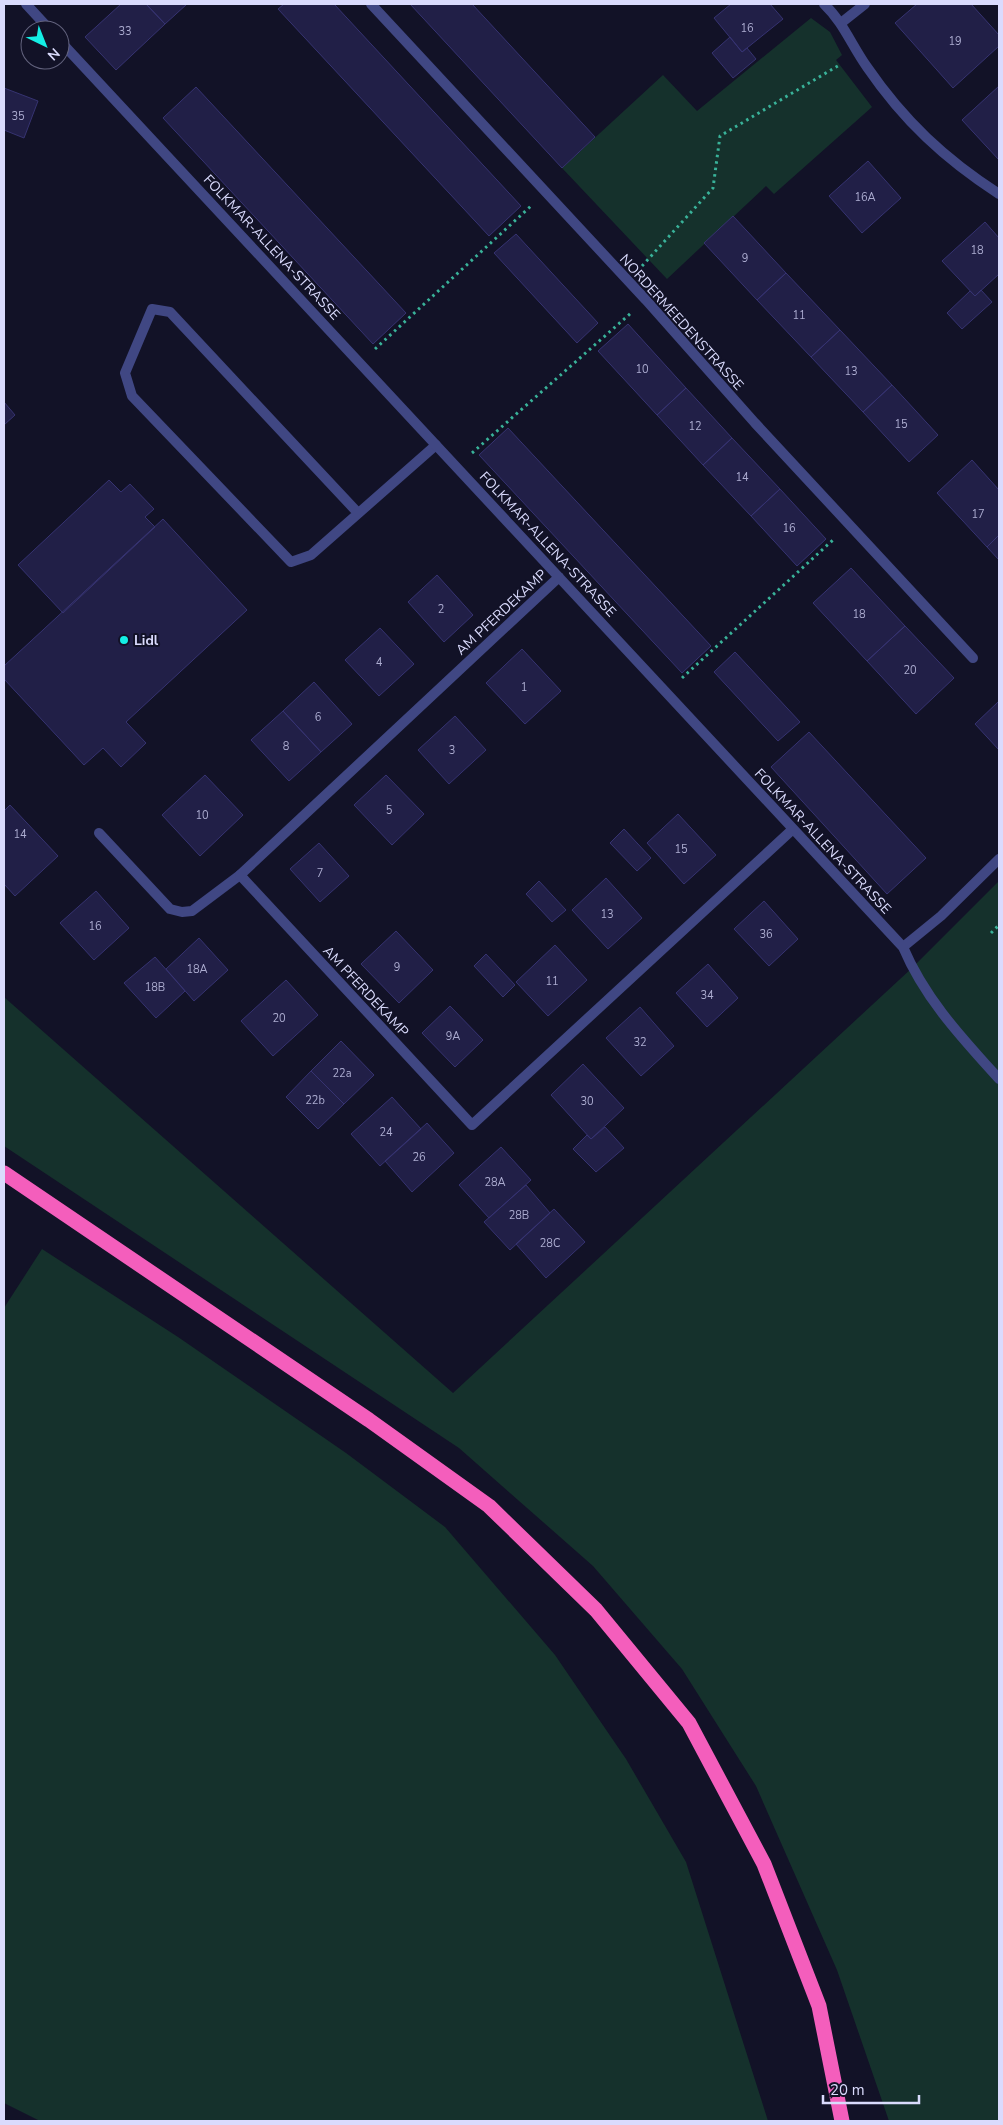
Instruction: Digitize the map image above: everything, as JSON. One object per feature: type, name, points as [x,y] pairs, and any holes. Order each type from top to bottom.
[{"type":"highway","points":[[4,1173],[369,1420],[489,1506],[596,1610],[689,1723],[764,1864],[819,2006],[842,2121]]},
{"type":"street","points":[[26,4],[41,20]]},
{"type":"street","name":"NORDERMEEDENSTRASSE","points":[[371,4],[646,300],[755,423],[973,658]]},
{"type":"street","points":[[824,4],[841,24],[895,106],[918,132],[977,180],[999,194]]},
{"type":"street","points":[[841,24],[865,4]]},
{"type":"street","name":"FOLKMAR-ALLENA-STRASSE","points":[[70,52],[903,947],[912,968],[935,1005],[999,1078]]},
{"type":"street","points":[[358,513],[170,312],[152,309],[125,373],[132,396],[290,562],[311,555],[436,445]]},
{"type":"street","name":"AM PFERDEKAMP","points":[[559,577],[240,876],[472,1125],[793,829]]},
{"type":"street","points":[[99,833],[170,909],[182,912],[192,911],[240,876]]},
{"type":"street","points":[[903,947],[941,916],[999,858]]},
{"type":"path","points":[[627,280],[649,260],[713,188],[720,136],[840,65],[857,51]]},
{"type":"path","points":[[360,362],[546,192]]},
{"type":"path","points":[[457,467],[646,300]]},
{"type":"path","points":[[667,692],[849,525]]},
{"type":"path","points":[[991,933],[999,925]]},
{"type":"green space","points":[[811,18],[830,32],[842,55],[836,60],[872,107],[774,194],[766,186],[667,279],[562,168],[663,75],[697,111]]},
{"type":"green space","points":[[999,881],[999,2121],[889,2121],[837,1970],[756,1786],[682,1669],[593,1566],[459,1448],[4,1146],[4,997],[453,1393],[912,968]]},
{"type":"green space","points":[[42,1249],[178,1337],[346,1453],[445,1527],[555,1655],[626,1759],[686,1862],[768,2121],[40,2121],[4,2103],[4,1308]]},
{"type":"building","points":[[121,4],[146,4],[165,24],[116,70],[85,37]]},
{"type":"building","points":[[146,4],[187,4],[165,24]]},
{"type":"building","points":[[284,4],[334,4],[521,206],[489,236],[278,9]]},
{"type":"building","points":[[410,4],[472,4],[595,137],[562,168]]},
{"type":"building","points":[[731,4],[770,4],[783,19],[742,52],[714,18]]},
{"type":"building","points":[[917,4],[971,4],[999,35],[999,46],[953,88],[895,23]]},
{"type":"building","points":[[730,37],[742,52],[747,48],[756,59],[733,78],[712,53]]},
{"type":"building","points":[[999,86],[999,160],[962,120]]},
{"type":"building","points":[[196,87],[406,313],[373,344],[163,118]]},
{"type":"building","points":[[4,88],[38,101],[24,138],[4,130]]},
{"type":"building","points":[[868,161],[901,198],[862,233],[829,196]]},
{"type":"building","points":[[733,216],[786,273],[757,300],[704,243]]},
{"type":"building","points":[[985,222],[999,238],[999,274],[975,296],[942,261]]},
{"type":"building","points":[[516,234],[598,323],[577,343],[494,253]]},
{"type":"building","points":[[786,273],[840,330],[811,357],[757,300]]},
{"type":"building","points":[[981,290],[992,302],[962,329],[947,313],[970,291],[975,296]]},
{"type":"building","points":[[628,324],[686,388],[657,415],[598,351]]},
{"type":"building","points":[[840,330],[892,385],[863,412],[811,357]]},
{"type":"building","points":[[892,385],[938,435],[909,462],[863,412]]},
{"type":"building","points":[[686,388],[732,438],[703,465],[657,415]]},
{"type":"building","points":[[4,402],[15,415],[4,425]]},
{"type":"building","points":[[508,428],[711,646],[682,673],[479,455]]},
{"type":"building","points":[[732,438],[780,489],[751,516],[703,465]]},
{"type":"building","points":[[972,460],[999,490],[999,535],[987,547],[937,493]]},
{"type":"building","points":[[109,480],[121,492],[130,484],[154,509],[145,517],[155,527],[63,613],[18,565]]},
{"type":"building","points":[[780,489],[826,539],[797,566],[751,516]]},
{"type":"building","name":"Lidl","points":[[163,519],[247,610],[126,722],[146,743],[121,767],[103,748],[84,765],[4,679],[4,666]]},
{"type":"building","points":[[999,535],[999,560],[987,547]]},
{"type":"building","points":[[851,568],[905,626],[867,661],[813,603]]},
{"type":"building","points":[[437,575],[473,615],[444,642],[408,602]]},
{"type":"building","points":[[905,626],[954,678],[916,714],[867,661]]},
{"type":"building","points":[[380,628],[414,664],[379,696],[345,660]]},
{"type":"building","points":[[522,649],[561,691],[525,724],[486,683]]},
{"type":"building","points":[[735,652],[800,722],[778,741],[714,672]]},
{"type":"building","points":[[314,682],[352,724],[321,752],[283,711]]},
{"type":"building","points":[[999,701],[999,750],[975,724]]},
{"type":"building","points":[[283,711],[321,752],[289,781],[251,740]]},
{"type":"building","points":[[455,716],[486,750],[449,784],[418,750]]},
{"type":"building","points":[[809,732],[926,858],[887,894],[771,767]]},
{"type":"building","points":[[205,775],[243,815],[200,856],[162,815]]},
{"type":"building","points":[[386,775],[424,814],[392,845],[354,805]]},
{"type":"building","points":[[10,805],[58,856],[15,896],[4,884],[4,811]]},
{"type":"building","points":[[678,814],[716,855],[684,884],[647,843]]},
{"type":"building","points":[[624,829],[651,858],[637,871],[610,843]]},
{"type":"building","points":[[319,843],[349,876],[320,902],[290,869]]},
{"type":"building","points":[[606,878],[642,918],[608,949],[572,910]]},
{"type":"building","points":[[539,881],[566,910],[552,922],[526,894]]},
{"type":"building","points":[[96,891],[129,928],[94,960],[60,923]]},
{"type":"building","points":[[764,901],[798,939],[769,966],[734,929]]},
{"type":"building","points":[[396,931],[433,970],[399,1003],[361,964]]},
{"type":"building","points":[[199,938],[228,970],[194,1001],[166,969]]},
{"type":"building","points":[[555,945],[587,980],[548,1016],[516,982]]},
{"type":"building","points":[[486,954],[515,985],[503,997],[474,966]]},
{"type":"building","points":[[155,957],[185,991],[156,1018],[124,983]]},
{"type":"building","points":[[708,964],[738,998],[707,1027],[676,993]]},
{"type":"building","points":[[286,980],[318,1015],[273,1056],[241,1021]]},
{"type":"building","points":[[450,1006],[483,1040],[455,1067],[422,1033]]},
{"type":"building","points":[[640,1007],[674,1046],[641,1076],[606,1038]]},
{"type":"building","points":[[341,1041],[374,1075],[344,1104],[311,1071]]},
{"type":"building","points":[[583,1064],[624,1108],[591,1139],[551,1095]]},
{"type":"building","points":[[311,1071],[344,1104],[318,1129],[286,1097]]},
{"type":"building","points":[[392,1097],[421,1129],[380,1166],[351,1134]]},
{"type":"building","points":[[427,1123],[454,1153],[412,1192],[385,1161]]},
{"type":"building","points":[[605,1127],[624,1148],[596,1172],[573,1149],[587,1135],[591,1139]]},
{"type":"building","points":[[501,1147],[531,1180],[489,1218],[459,1185]]},
{"type":"building","points":[[526,1185],[550,1213],[510,1250],[484,1222]]},
{"type":"building","points":[[554,1209],[585,1242],[546,1278],[516,1244]]},
{"type":"place","name":"Lidl","points":[[124,640]]}]
